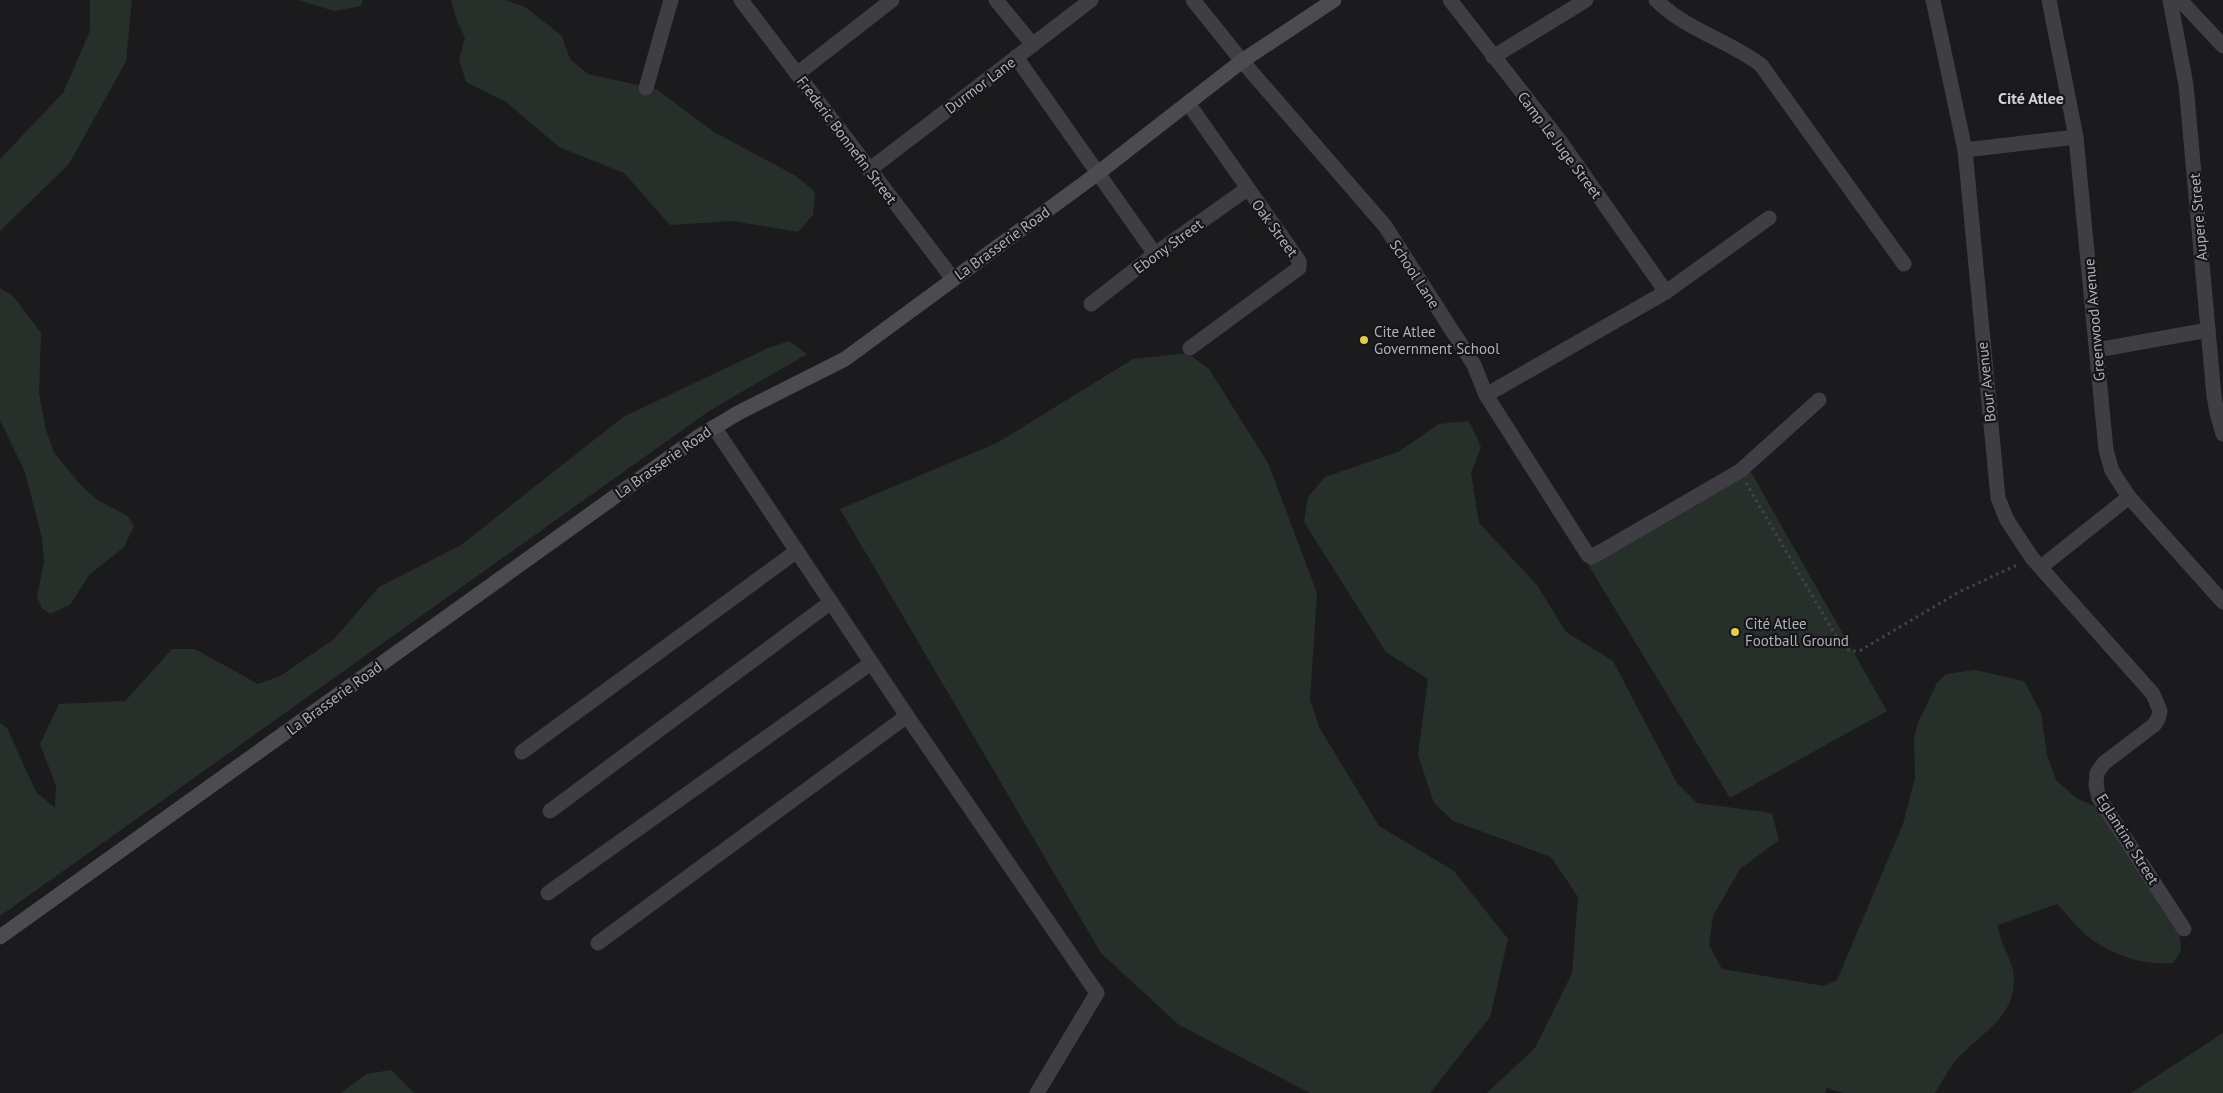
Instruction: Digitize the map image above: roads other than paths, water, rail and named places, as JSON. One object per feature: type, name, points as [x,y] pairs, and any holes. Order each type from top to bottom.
[{"type":"main road","name":"La Brasserie Road","points":[[0,937],[714,427],[845,359],[1098,173],[1242,62],[1334,0]]},
{"type":"street","points":[[646,88],[671,0],[666,0]]},
{"type":"street","name":"Frederic Bonnefin Street","points":[[741,0],[953,279]]},
{"type":"street","points":[[797,74],[892,0]]},
{"type":"street","points":[[996,0],[1033,45]]},
{"type":"street","name":"Durmor Lane","points":[[869,170],[1091,0]]},
{"type":"street","name":"School Lane","points":[[1193,0],[1242,62],[1385,226],[1474,365],[1486,395],[1588,555],[1592,557],[1740,471],[1819,400]]},
{"type":"street","name":"Camp Le Juge Street","points":[[1450,0],[1560,141],[1666,292]]},
{"type":"street","points":[[1493,57],[1586,0]]},
{"type":"street","points":[[1656,0],[1667,11],[1688,24],[1747,55],[1761,65],[1904,264]]},
{"type":"street","name":"Bour Avenue","points":[[1933,0],[1965,150],[1998,498],[2006,520],[2036,562],[2153,694],[2160,711]]},
{"type":"street","name":"Greenwood Avenue","points":[[2049,0],[2076,137],[2106,450],[2112,471],[2129,497],[2223,602]]},
{"type":"street","name":"Aupere Street","points":[[2170,0],[2186,85],[2214,396],[2222,432]]},
{"type":"street","points":[[2180,0],[2223,46]]},
{"type":"street","points":[[1016,57],[1155,254]]},
{"type":"street","name":"Oak Street","points":[[1188,103],[1298,261],[1299,268],[1190,348]]},
{"type":"street","points":[[1965,150],[2076,137]]},
{"type":"street","name":"Ebony Street","points":[[1091,304],[1155,254],[1247,189]]},
{"type":"street","points":[[1486,395],[1666,292],[1769,218]]},
{"type":"street","points":[[2096,350],[2208,330]]},
{"type":"street","points":[[714,427],[871,663],[1097,993],[1037,1093]]},
{"type":"street","points":[[2036,562],[2129,497]]},
{"type":"street","points":[[522,752],[797,551]]},
{"type":"street","points":[[550,811],[831,602]]},
{"type":"street","points":[[548,893],[871,663]]},
{"type":"street","name":"Eglantine Street","points":[[2160,711],[2154,725],[2104,763],[2096,773],[2096,785],[2100,798],[2184,929]]},
{"type":"street","points":[[598,943],[907,716]]},
{"type":"place","name":"Cite Atlee Government School","points":[[1364,340]]},
{"type":"place","name":"Cité Atlee Football Ground","points":[[1735,632]]},
{"type":"district","name":"Cité Atlee","points":[[2031,98]]}]
